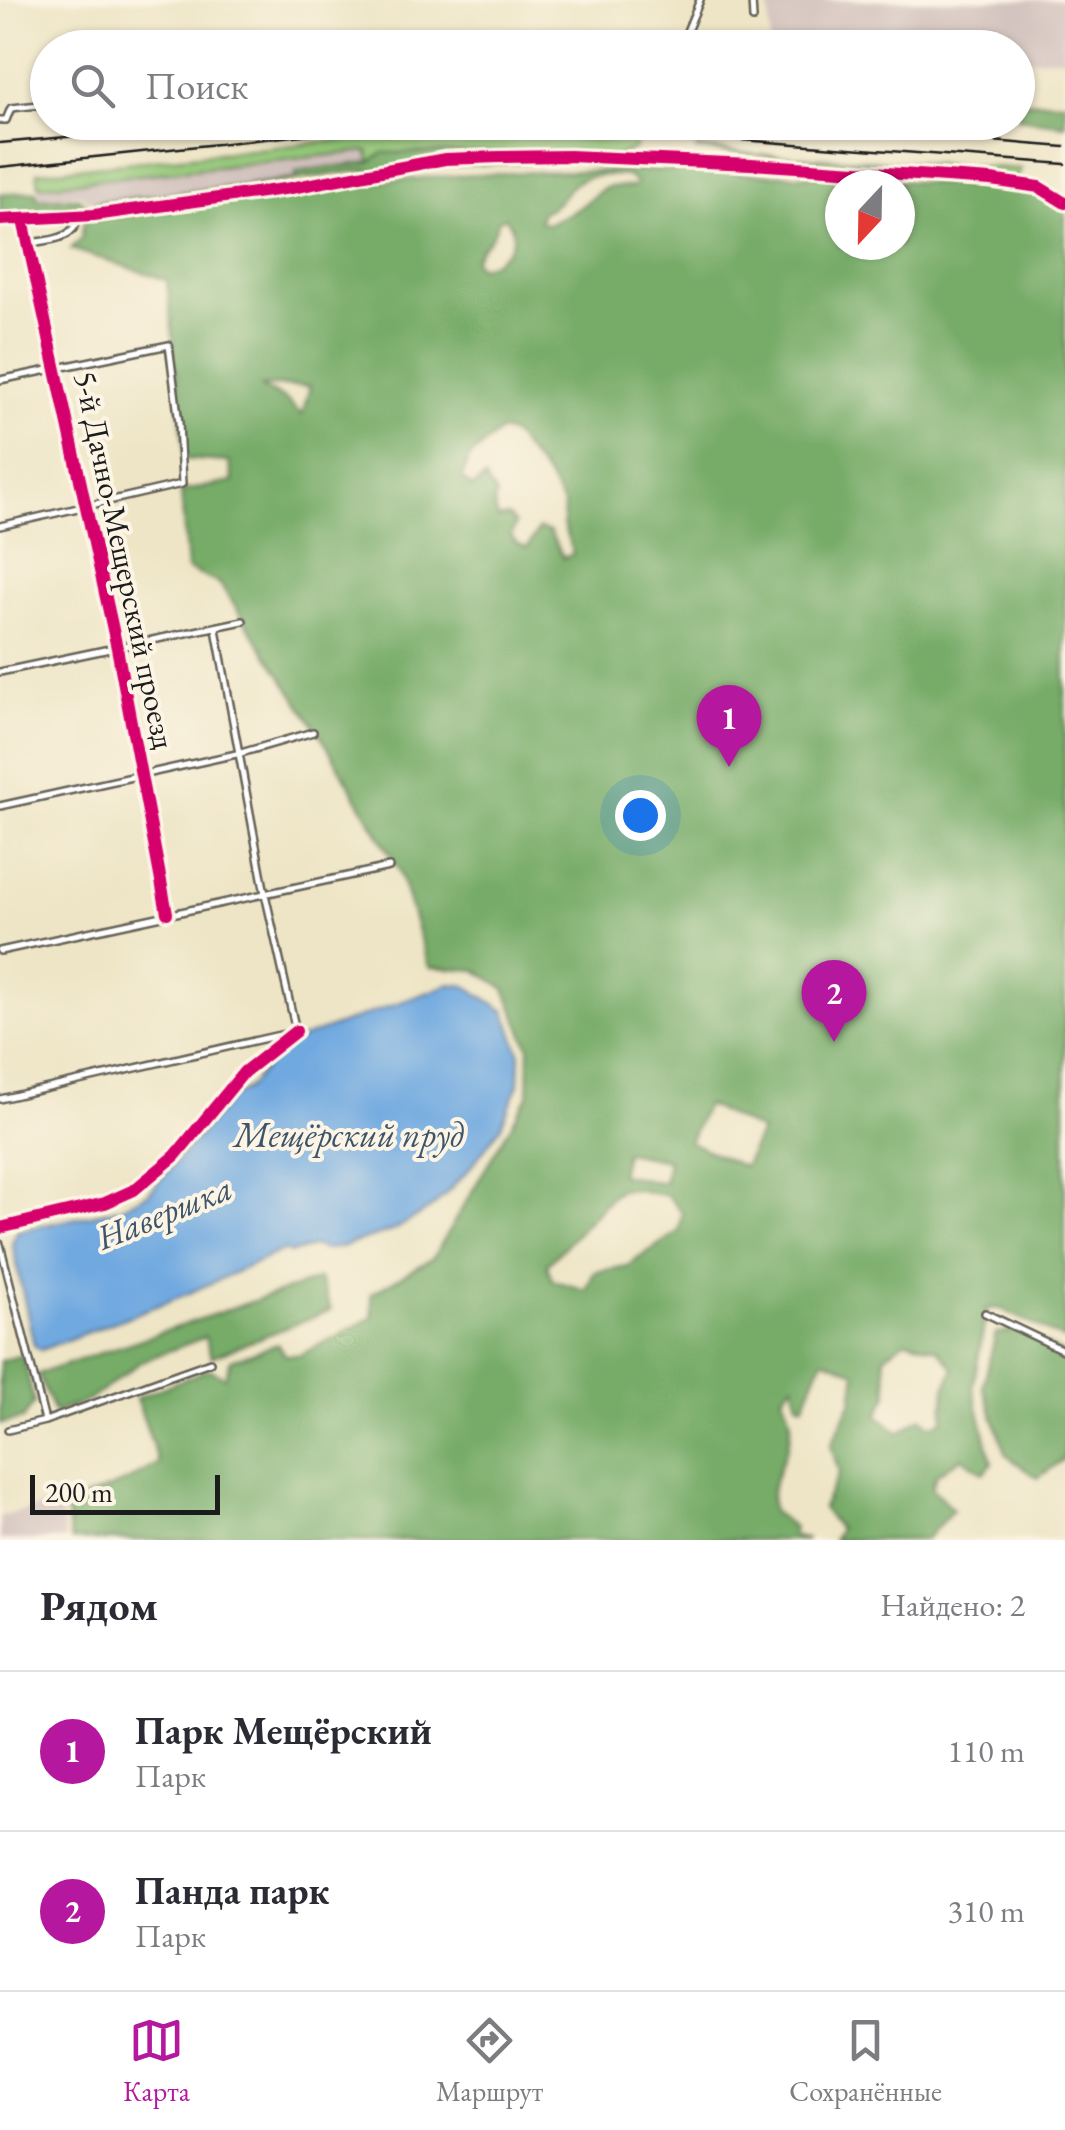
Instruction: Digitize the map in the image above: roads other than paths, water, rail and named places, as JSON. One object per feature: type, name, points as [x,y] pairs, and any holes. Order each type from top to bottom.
[{"type":"street","points":[[688,30],[700,0]]},
{"type":"street","points":[[752,0],[753,19]]},
{"type":"street","points":[[0,120],[6,120],[11,108],[30,106]]},
{"type":"street","points":[[0,220],[79,216],[292,188],[446,159],[499,157],[751,164],[991,180],[1040,187],[1065,203]]},
{"type":"street","points":[[30,243],[68,236],[79,216]]},
{"type":"street","name":"5-й Дачно-Мещерский проезд","points":[[23,220],[117,648],[166,913]]},
{"type":"street","points":[[0,380],[169,345],[182,484],[0,526]]},
{"type":"street","points":[[0,672],[243,621]]},
{"type":"street","points":[[216,629],[265,894],[296,1031]]},
{"type":"street","points":[[0,806],[241,753],[313,732]]},
{"type":"street","points":[[0,951],[389,867]]},
{"type":"street","points":[[0,1099],[296,1031]]},
{"type":"street","points":[[0,1228],[105,1203],[134,1190],[175,1156],[244,1072],[296,1031]]},
{"type":"street","points":[[0,1244],[45,1421]]},
{"type":"street","points":[[985,1313],[1065,1350]]},
{"type":"street","points":[[8,1430],[45,1421],[210,1362]]},
{"type":"water","name":"Мещёрский пруд","points":[[450,984],[466,986],[505,1011],[520,1054],[519,1084],[500,1128],[467,1172],[433,1207],[392,1231],[324,1250],[316,1246],[290,1253],[284,1250],[187,1294],[41,1350],[34,1345],[12,1243],[17,1231],[118,1209],[149,1193],[231,1098],[248,1088],[272,1060],[297,1040]]},
{"type":"railway","points":[[0,143],[33,140]]},
{"type":"railway","points":[[0,167],[256,140]]},
{"type":"railway","points":[[741,140],[1065,164]]},
{"type":"railway","points":[[978,140],[1065,147]]},
{"type":"place","name":"Парк Мещёрский","points":[[729,767]]},
{"type":"place","name":"Панда парк","points":[[834,1042]]},
{"type":"water label","name":"Навершка","points":[[164,1212]]}]
